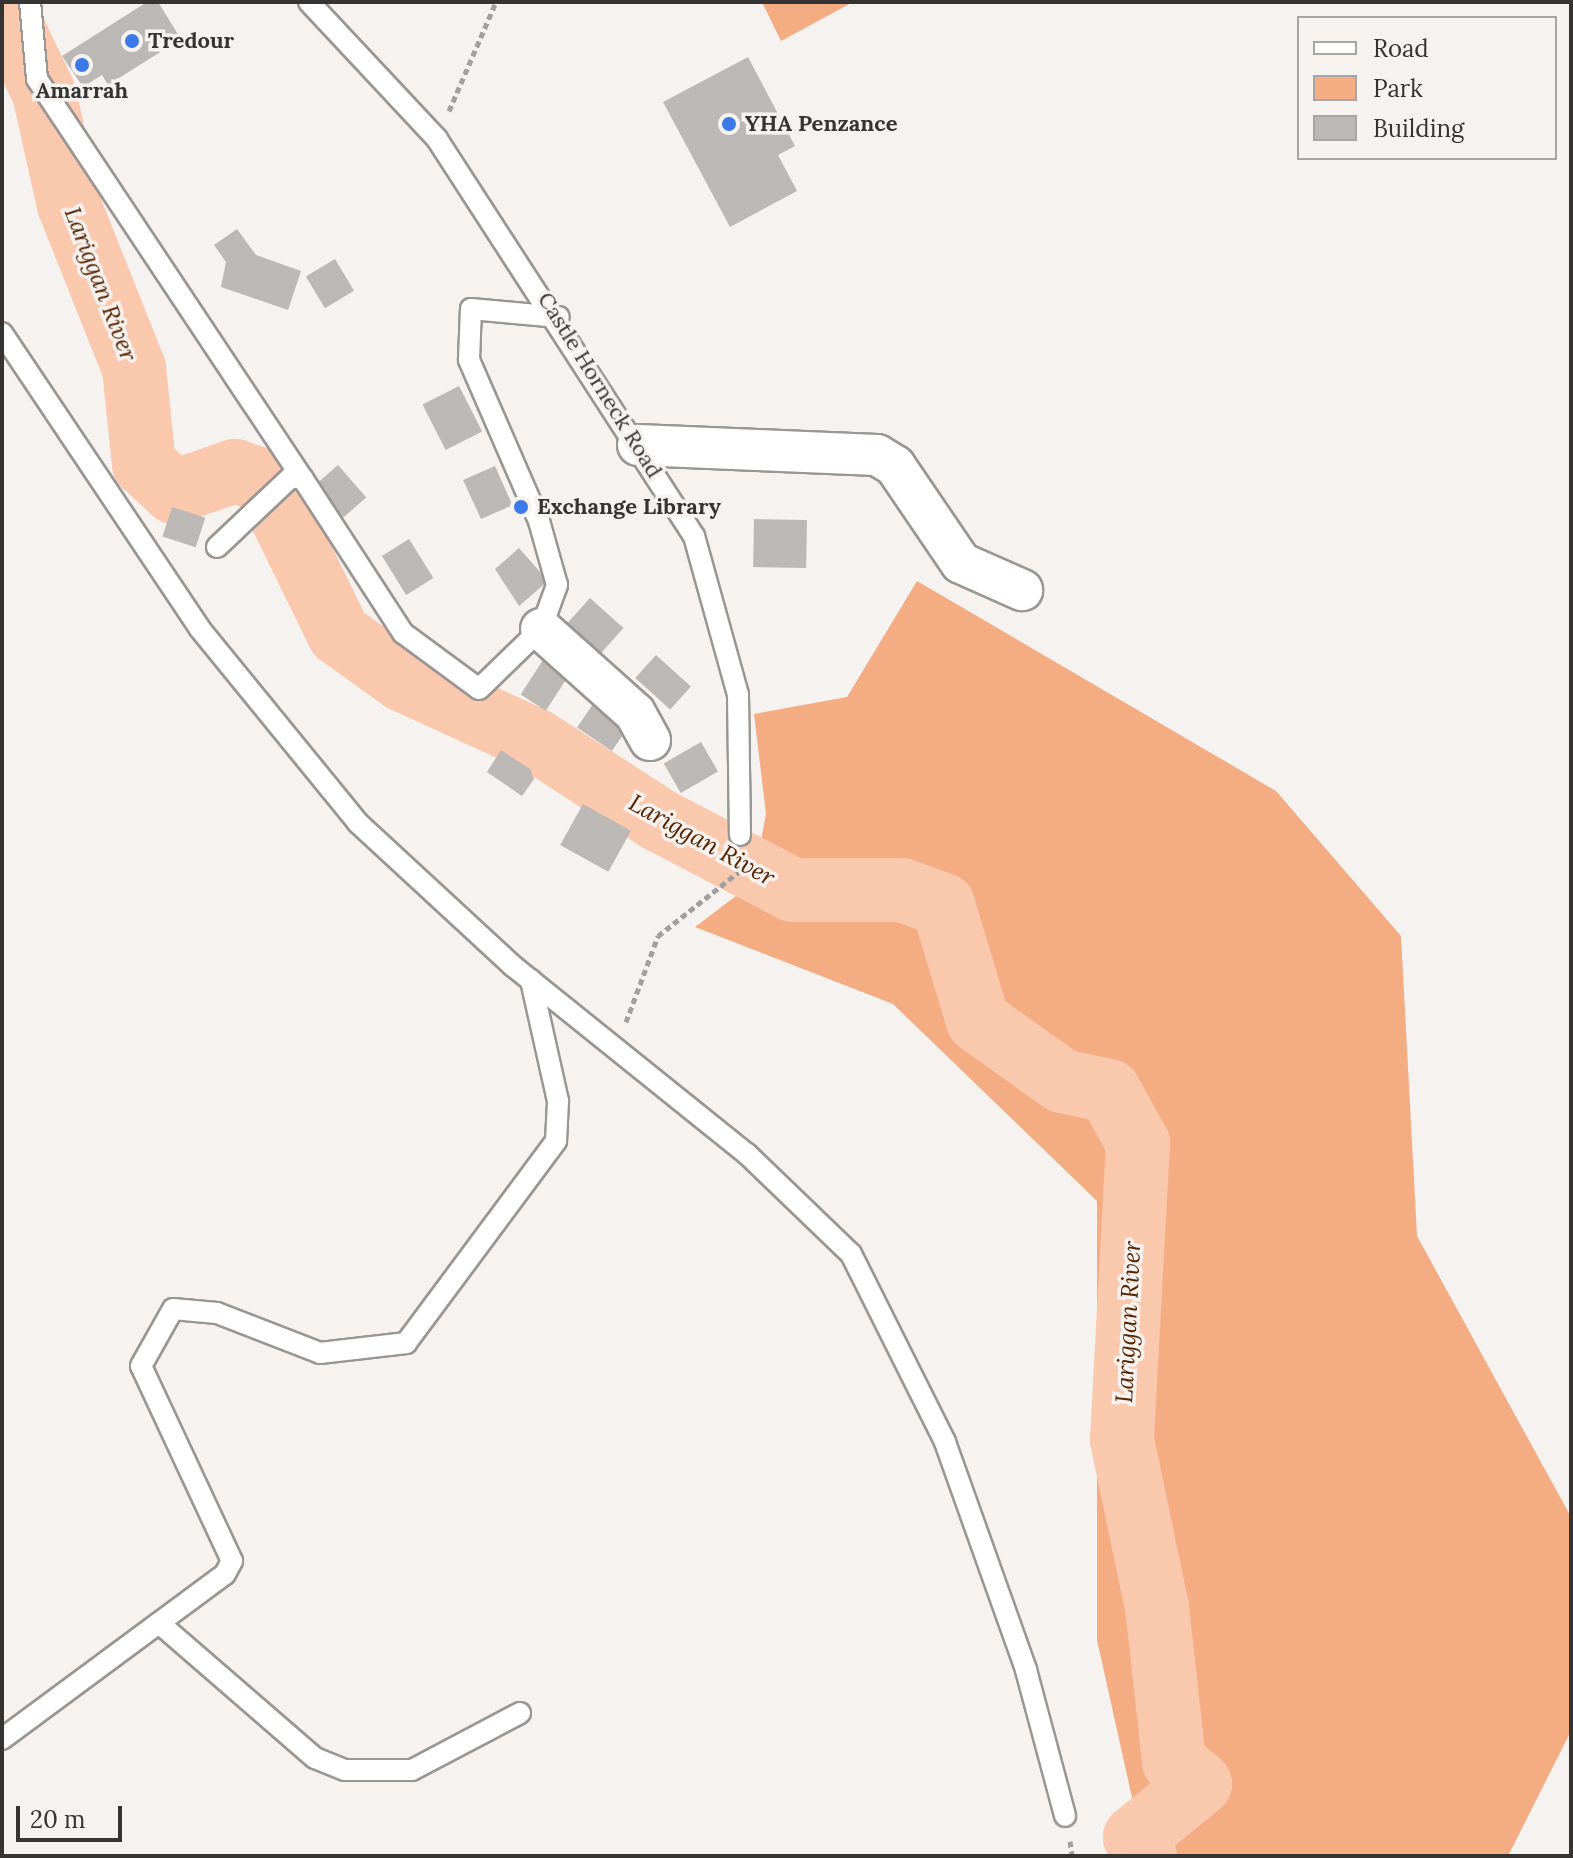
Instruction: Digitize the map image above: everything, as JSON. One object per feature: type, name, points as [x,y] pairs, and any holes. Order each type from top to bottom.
[{"type":"street","points":[[638,445],[877,455],[895,466],[961,563],[1022,590]]},
{"type":"street","points":[[541,629],[635,713],[650,740]]},
{"type":"lane","points":[[30,2],[37,79],[297,478],[403,633],[453,673],[479,689],[541,629],[557,585],[539,521],[469,360],[471,309],[559,317]]},
{"type":"lane","name":"Castle Horneck Road","points":[[309,2],[437,139],[559,317],[694,536],[738,695],[740,835]]},
{"type":"lane","points":[[2,333],[200,629],[358,823],[531,980],[747,1154],[851,1254],[945,1442],[1026,1670],[1065,1816]]},
{"type":"lane","points":[[217,547],[297,478]]},
{"type":"lane","points":[[2,1739],[159,1623],[232,1561],[148,1394],[141,1366],[155,1334],[173,1309],[217,1313],[320,1353],[406,1343],[556,1141],[558,1101],[531,980]]},
{"type":"lane","points":[[159,1623],[315,1758],[345,1770],[412,1770],[520,1713]]},
{"type":"path","points":[[437,139],[496,2]]},
{"type":"path","points":[[617,1049],[658,936],[741,870]]},
{"type":"green space","points":[[762,2],[853,2],[781,41]]},
{"type":"green space","points":[[917,581],[1276,791],[1401,936],[1417,1236],[1571,1517],[1571,1731],[1508,1856],[1145,1856],[1097,1640],[1097,1201],[893,1004],[695,927],[753,883],[766,814],[754,714],[847,697]]},
{"type":"building","name":"Tredour","points":[[147,2],[158,2],[181,39],[108,85],[102,75],[83,87],[62,56]]},
{"type":"building","name":"YHA Penzance","points":[[748,57],[795,146],[778,155],[797,191],[730,227],[663,102]]},
{"type":"building","points":[[237,229],[256,255],[301,271],[288,310],[221,287],[226,262],[214,245]]},
{"type":"building","points":[[335,259],[354,291],[325,308],[306,277]]},
{"type":"building","points":[[459,386],[482,431],[446,450],[422,405]]},
{"type":"building","points":[[338,465],[366,497],[344,517],[315,485]]},
{"type":"building","points":[[495,466],[511,502],[520,497],[529,513],[520,518],[513,505],[481,519],[463,480]]},
{"type":"building","points":[[172,507],[205,518],[196,547],[162,536]]},
{"type":"building","points":[[754,519],[807,520],[806,568],[753,567]]},
{"type":"building","points":[[409,539],[433,578],[406,595],[382,556]]},
{"type":"building","points":[[519,548],[548,581],[519,606],[495,569]]},
{"type":"building","points":[[590,598],[623,628],[601,653],[567,623]]},
{"type":"building","points":[[656,655],[691,686],[670,709],[635,678]]},
{"type":"building","points":[[543,660],[568,676],[546,711],[521,694]]},
{"type":"building","points":[[595,701],[630,724],[612,751],[577,728]]},
{"type":"building","points":[[701,742],[718,771],[681,793],[664,764]]},
{"type":"building","points":[[501,750],[530,769],[534,779],[522,796],[487,772]]},
{"type":"building","points":[[583,804],[631,831],[608,872],[560,845]]},
{"type":"waterway","name":"Lariggan River","points":[[2,6],[44,93],[69,205],[134,368],[144,464],[174,492],[235,471],[264,481],[339,634],[403,680],[537,741],[659,820],[793,890],[902,890],[943,905],[978,1021],[1062,1081],[1109,1091],[1138,1143],[1122,1440],[1157,1607],[1174,1762],[1200,1784],[1135,1837],[1145,1856]]},
{"type":"place","name":"Tredour","points":[[132,41]]},
{"type":"place","name":"Amarrah","points":[[82,65]]},
{"type":"place","name":"YHA Penzance","points":[[729,124]]},
{"type":"place","name":"Exchange Library","points":[[521,507]]}]
